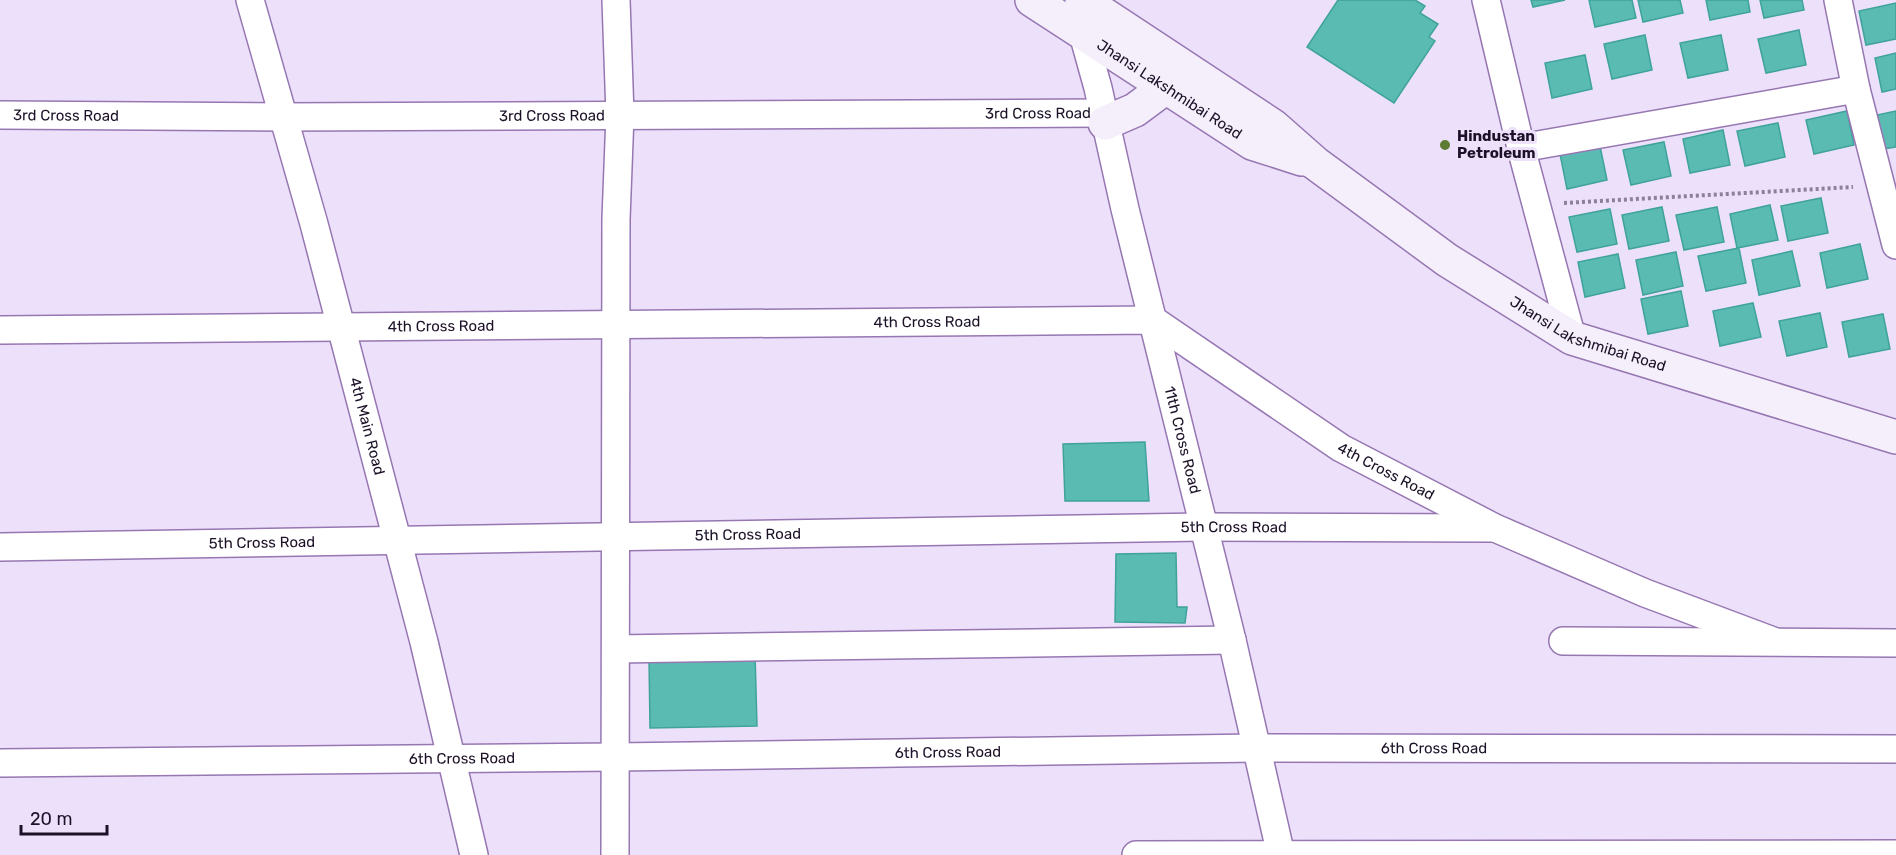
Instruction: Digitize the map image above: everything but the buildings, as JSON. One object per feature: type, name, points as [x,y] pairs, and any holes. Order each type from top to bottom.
[{"type":"main road","name":"Jhansi Lakshmibai Road","points":[[1032,0],[1087,48],[1166,87],[1252,143],[1315,163]]},
{"type":"main road","points":[[1068,0],[1087,48]]},
{"type":"main road","name":"Jhansi Lakshmibai Road","points":[[1082,0],[1273,126],[1315,163],[1447,260],[1572,338],[1896,437]]},
{"type":"main road","points":[[1104,118],[1135,110],[1166,87]]},
{"type":"street","name":"4th Main Road","points":[[250,0],[341,328],[424,642],[474,855]]},
{"type":"street","points":[[615,855],[616,325],[620,115],[616,0]]},
{"type":"street","points":[[1486,0],[1521,148],[1572,338]]},
{"type":"street","points":[[1838,0],[1856,89],[1896,244]]},
{"type":"street","name":"11th Cross Road","points":[[1087,48],[1232,640],[1281,854]]},
{"type":"street","points":[[1521,148],[1856,89]]},
{"type":"street","name":"3rd Cross Road","points":[[0,115],[1104,118]]},
{"type":"street","name":"4th Cross Road","points":[[0,330],[1153,320],[1341,448],[1496,528],[1645,593],[1773,641]]},
{"type":"street","name":"5th Cross Road","points":[[0,547],[1203,527],[1496,528]]},
{"type":"street","points":[[616,649],[1232,640]]},
{"type":"street","points":[[1563,641],[1896,643]]},
{"type":"street","name":"6th Cross Road","points":[[0,763],[1257,748],[1896,749]]},
{"type":"street","points":[[1136,855],[1896,854]]},
{"type":"path","points":[[1536,204],[1881,186]]},
{"type":"place","name":"Hindustan Petroleum","points":[[1445,145]]}]
